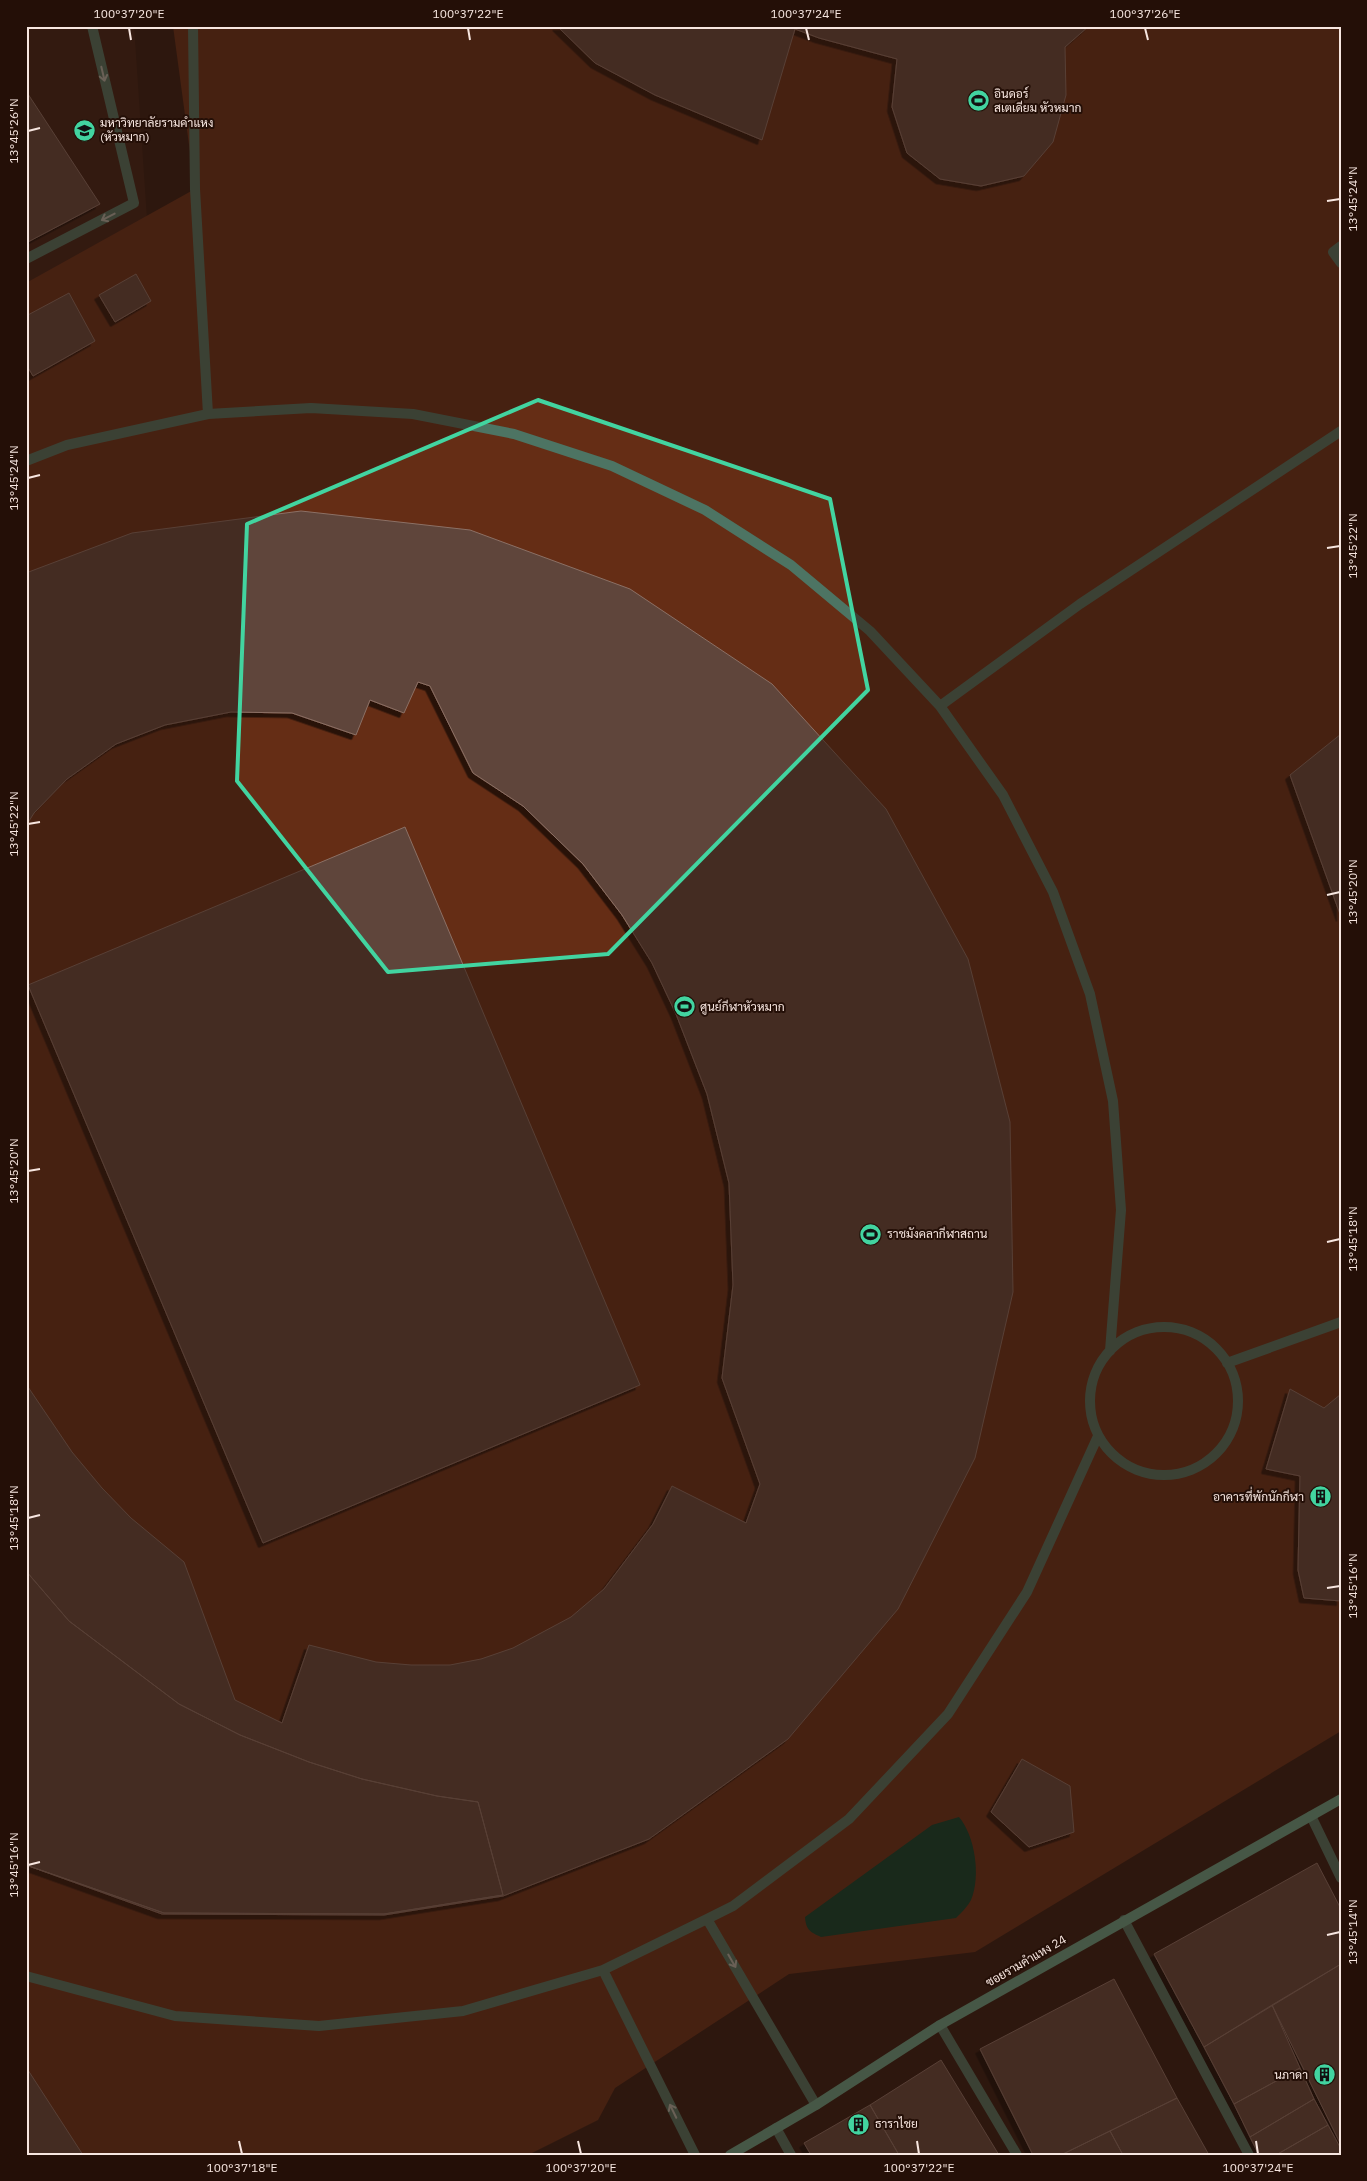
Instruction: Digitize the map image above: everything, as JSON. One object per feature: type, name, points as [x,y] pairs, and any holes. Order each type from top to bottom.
[{"type":"main road","name":"ซอยรามคำแหง 24","points":[[730,2155],[816,2105],[940,2025],[1341,1799]]},
{"type":"street","points":[[26,259],[134,204],[92,26]]},
{"type":"street","points":[[193,26],[195,188],[208,414]]},
{"type":"street","points":[[1341,246],[1333,252],[1341,263]]},
{"type":"street","points":[[26,461],[67,445],[208,414],[311,408],[413,414],[514,434],[612,466],[705,510],[791,565],[870,631],[940,706],[1008,804],[1053,892],[1090,994],[1113,1101],[1121,1210],[1110,1351]]},
{"type":"street","points":[[940,706],[1080,604],[1341,431]]},
{"type":"street","points":[[1227,1363],[1341,1322]]},
{"type":"street","points":[[1161,1326],[1184,1329],[1205,1338],[1222,1354],[1234,1374],[1239,1396],[1237,1419],[1228,1441],[1210,1460],[1187,1472],[1161,1475],[1144,1472],[1136,1470],[1114,1457],[1098,1436],[1090,1411],[1091,1386],[1100,1362],[1110,1351],[1118,1342],[1138,1331],[1161,1326]]},
{"type":"street","points":[[26,1976],[175,2016],[319,2026],[464,2010],[603,1970],[708,1919],[733,1906],[849,1819],[948,1714],[1027,1592],[1098,1436]]},
{"type":"street","points":[[1311,1816],[1341,1878]]},
{"type":"street","points":[[708,1919],[816,2105]]},
{"type":"street","points":[[1124,1920],[1249,2155]]},
{"type":"street","points":[[603,1970],[694,2155]]},
{"type":"street","points":[[940,2025],[1017,2155]]},
{"type":"street","points":[[776,2128],[791,2155]]},
{"type":"highlighted area","points":[[538,400],[830,499],[868,690],[608,954],[388,972],[237,781],[247,524]]},
{"type":"shaded area","name":"มหาวิทยาลัยรามคำแหง (หัวหมาก)","points":[[26,26],[134,26],[148,235],[26,301]]},
{"type":"shaded area","name":"ศูนย์กีฬาหัวหมาก","points":[[173,26],[1341,26],[1341,1731],[975,1952],[789,1974],[615,2088],[598,2120],[528,2155],[26,2155],[26,283],[195,189]]},
{"type":"shaded area","points":[[959,1817],[965,1825],[972,1845],[975,1857],[976,1880],[971,1900],[956,1918],[821,1937],[809,1930],[805,1917],[932,1825]]},
{"type":"building","name":"อินดอร์ สเตเดียม หัวหมาก","points":[[557,26],[1089,26],[1065,47],[1066,95],[1053,142],[1024,176],[981,186],[940,179],[907,153],[892,107],[897,59],[819,38],[795,29],[762,140],[655,95],[595,63]]},
{"type":"building","points":[[26,91],[100,204],[26,243]]},
{"type":"building","points":[[136,274],[151,301],[115,322],[99,295]]},
{"type":"building","points":[[69,293],[95,341],[33,376],[26,364],[26,316]]},
{"type":"building","name":"ราชมังคลากีฬาสถาน","points":[[301,511],[470,530],[630,589],[772,684],[886,809],[968,959],[1010,1122],[1013,1292],[975,1458],[898,1609],[788,1739],[649,1839],[503,1896],[384,1915],[162,1914],[26,1865],[164,1913],[384,1914],[503,1895],[478,1802],[437,1796],[362,1779],[309,1762],[240,1735],[179,1704],[69,1621],[26,1571],[26,1384],[72,1452],[102,1488],[131,1518],[184,1562],[235,1700],[282,1723],[309,1645],[376,1662],[411,1665],[450,1665],[481,1659],[513,1648],[571,1617],[604,1589],[653,1524],[672,1486],[746,1523],[760,1484],[722,1378],[733,1285],[729,1183],[707,1094],[676,1014],[652,963],[622,915],[583,864],[523,806],[473,773],[430,686],[418,682],[404,713],[370,700],[356,735],[292,713],[231,712],[165,725],[116,744],[67,779],[34,813],[26,826],[26,573],[132,533]]},
{"type":"building","points":[[1341,734],[1341,917],[1290,775]]},
{"type":"building","points":[[405,827],[640,1385],[263,1543],[28,985]]},
{"type":"building","name":"อาคารที่พักนักกีฬา","points":[[1290,1389],[1324,1408],[1341,1394],[1341,1601],[1304,1598],[1298,1570],[1300,1476],[1266,1469]]},
{"type":"building","points":[[26,1571],[69,1621],[179,1704],[240,1735],[309,1762],[362,1779],[437,1796],[478,1802],[503,1895],[384,1914],[164,1913],[26,1865]]},
{"type":"building","points":[[1022,1759],[1070,1786],[1074,1832],[1029,1847],[991,1812]]},
{"type":"building","points":[[1317,1863],[1341,1909],[1341,1964],[1204,2047],[1154,1954]]},
{"type":"building","name":"นภาดา","points":[[1341,1964],[1341,2145],[1272,2005]]},
{"type":"building","points":[[1114,1979],[1177,2098],[1061,2155],[1033,2155],[980,2049]]},
{"type":"building","points":[[1272,2005],[1300,2068],[1234,2104],[1204,2047]]},
{"type":"building","points":[[941,2060],[999,2155],[899,2155],[870,2105]]},
{"type":"building","points":[[26,2067],[83,2155],[26,2155]]},
{"type":"building","points":[[1300,2068],[1314,2099],[1250,2137],[1234,2104]]},
{"type":"building","points":[[1177,2098],[1209,2155],[1123,2155],[1110,2131]]},
{"type":"building","points":[[1314,2099],[1328,2125],[1276,2155],[1259,2155],[1250,2137]]},
{"type":"building","name":"ธาราไชย","points":[[870,2105],[899,2155],[811,2155],[804,2143]]},
{"type":"building","points":[[1328,2125],[1341,2149],[1341,2155],[1276,2155]]},
{"type":"building","points":[[1110,2131],[1123,2155],[1061,2155]]},
{"type":"place","name":"อินดอร์ สเตเดียม หัวหมาก","points":[[978,101]]},
{"type":"place","name":"มหาวิทยาลัยรามคำแหง (หัวหมาก)","points":[[84,130]]},
{"type":"place","name":"ศูนย์กีฬาหัวหมาก","points":[[684,1007]]},
{"type":"place","name":"ราชมังคลากีฬาสถาน","points":[[871,1234]]},
{"type":"place","name":"อาคารที่พักนักกีฬา","points":[[1320,1497]]},
{"type":"place","name":"นภาดา","points":[[1324,2075]]},
{"type":"place","name":"ธาราไชย","points":[[859,2124]]}]
